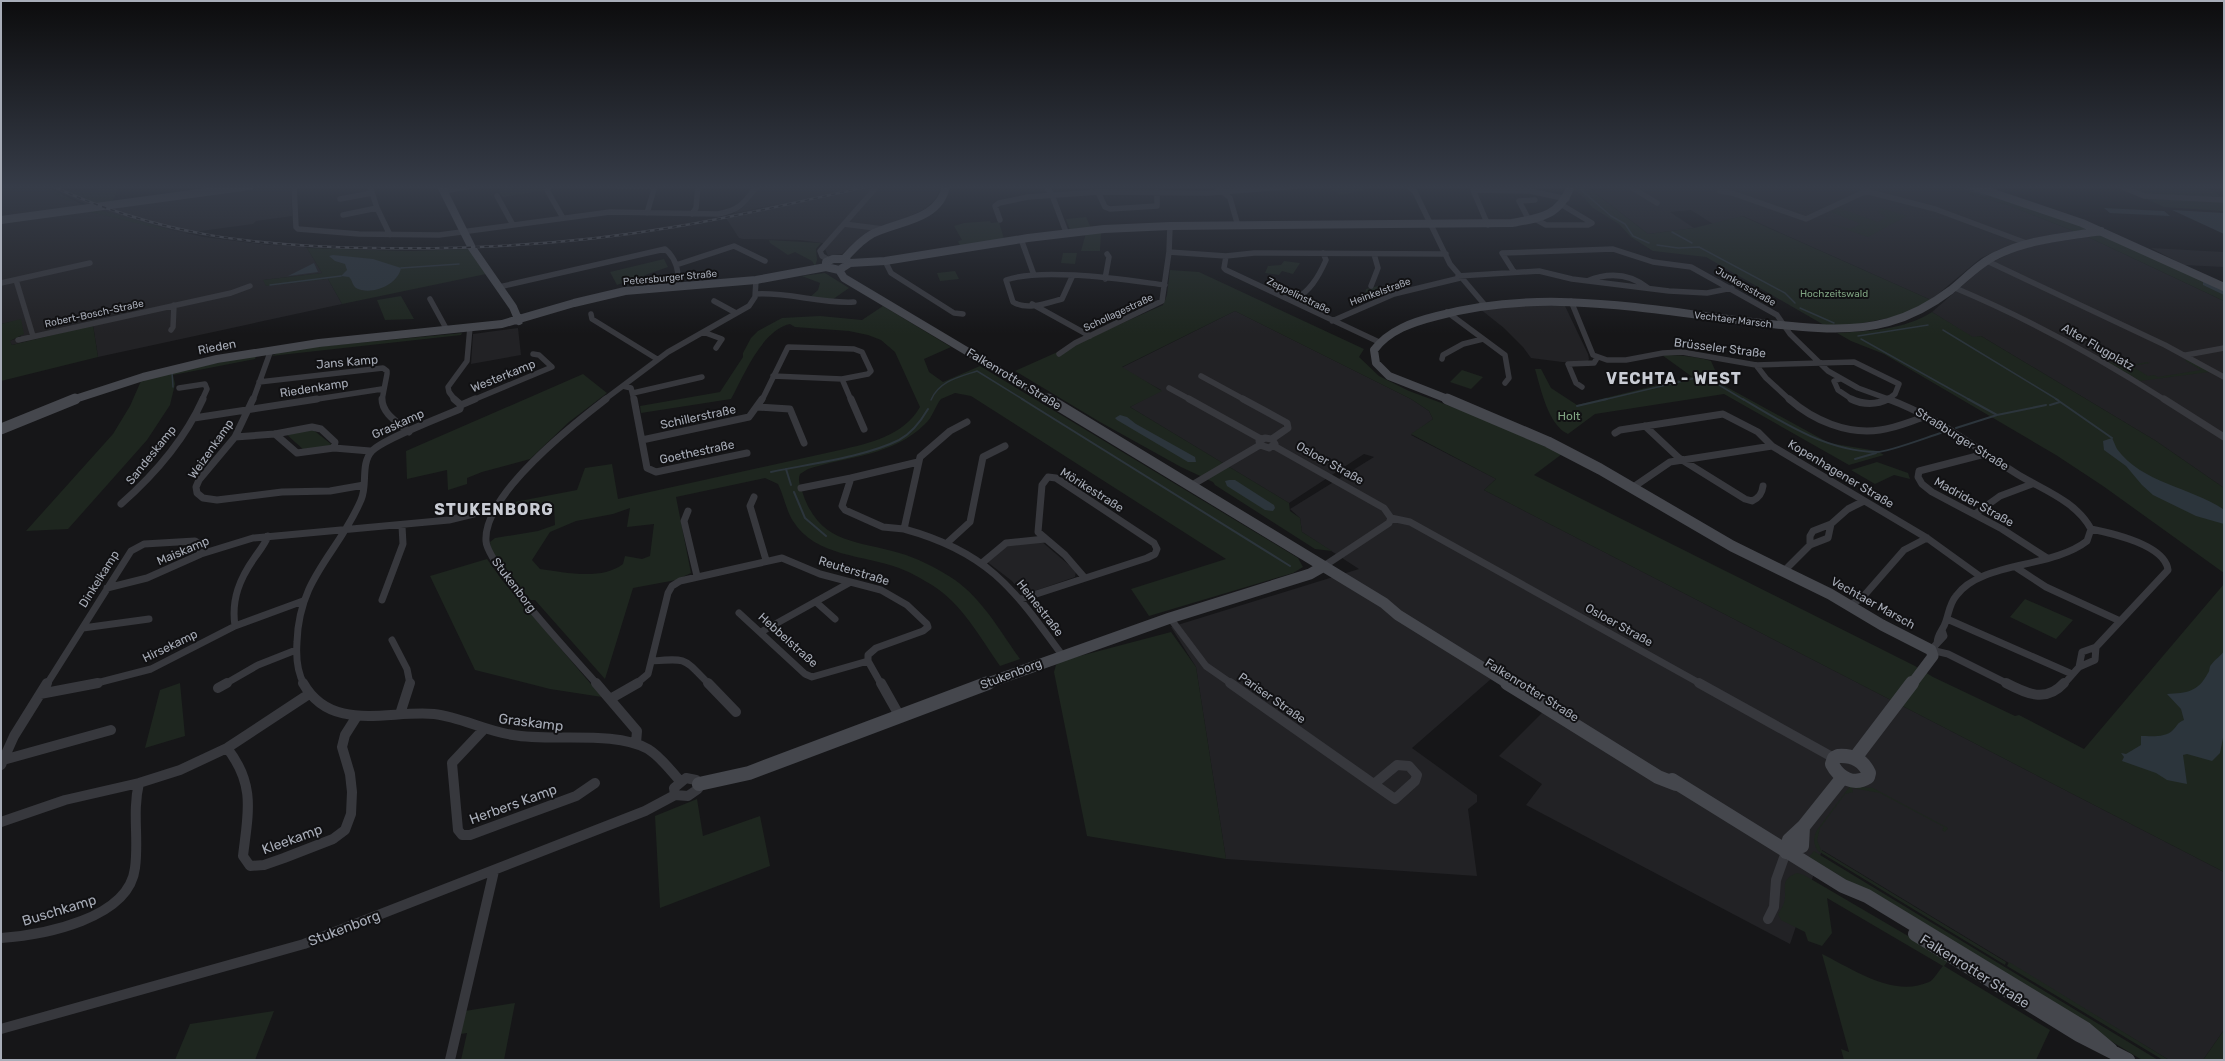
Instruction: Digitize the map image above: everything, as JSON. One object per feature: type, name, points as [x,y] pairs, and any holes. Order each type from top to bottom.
[{"type":"street","points":[[423,236],[437,236]]},
{"type":"street","points":[[466,236],[519,320]]},
{"type":"street","points":[[834,236],[820,251],[828,264],[839,270],[846,267],[847,261],[863,241],[872,236]]},
{"type":"street","name":"Petersburger Straße","points":[[519,320],[603,296],[632,290],[756,280],[847,261],[885,261],[1043,236]]},
{"type":"street","name":"Schollagestraße","points":[[1059,354],[1064,349],[1158,304],[1164,297],[1170,236]]},
{"type":"street","points":[[1437,236],[1459,277],[1484,304]]},
{"type":"street","points":[[2007,236],[2029,244]]},
{"type":"street","name":"Vechtaer Marsch","points":[[1934,646],[1882,625],[1850,605],[1726,542],[1548,442],[1498,419],[1415,388],[1383,373],[1374,357],[1374,350],[1379,342],[1414,323],[1447,312],[1484,304],[1529,301],[1571,302],[1784,325],[1847,329],[1891,323],[1908,318],[1929,307],[1996,255],[2029,244],[2076,236]]},
{"type":"street","points":[[2103,236],[2224,287]]},
{"type":"street","points":[[1021,239],[1034,275]]},
{"type":"street","points":[[676,265],[734,246],[765,261]]},
{"type":"street","points":[[499,287],[663,249],[667,250],[676,265],[679,276],[677,286]]},
{"type":"street","name":"Junkersstraße","points":[[1514,272],[1502,253],[1570,252],[1614,249],[1654,262],[1696,269],[1777,314],[1784,325]]},
{"type":"street","points":[[1169,252],[1226,256],[1254,253],[1446,254]]},
{"type":"street","points":[[1293,301],[1307,293],[1312,287],[1326,260],[1324,253]]},
{"type":"street","points":[[1105,279],[1109,257],[1107,254]]},
{"type":"street","points":[[1371,286],[1371,282],[1378,268],[1374,254]]},
{"type":"street","name":"Zeppelinstraße","points":[[1226,256],[1224,268],[1226,270],[1379,342]]},
{"type":"street","points":[[885,261],[891,273],[954,313],[963,314]]},
{"type":"street","points":[[1987,261],[2186,355],[2224,377]]},
{"type":"street","points":[[1,283],[90,263]]},
{"type":"street","name":"Falkenrotter Straße","points":[[839,270],[844,278],[1192,485],[1384,603],[1398,615],[1651,772],[1676,784],[1843,886],[1864,903],[2066,1027],[2128,1060]]},
{"type":"street","name":"Heinkelstraße","points":[[1332,321],[1361,306],[1395,293],[1459,277],[1514,272],[1539,271],[1587,281],[1693,293],[1732,288]]},
{"type":"street","points":[[1072,277],[1062,298],[1018,306],[1013,302],[1006,280],[1014,276],[1034,275],[1072,277],[1105,279],[1165,285]]},
{"type":"street","points":[[1587,281],[1600,275],[1620,275],[1635,279],[1648,288]]},
{"type":"street","points":[[16,280],[33,336]]},
{"type":"street","points":[[756,280],[756,294],[775,292],[838,304],[854,302]]},
{"type":"street","name":"Robert-Bosch-Straße","points":[[18,340],[231,293],[250,286]]},
{"type":"street","name":"Alter Flugplatz","points":[[1954,288],[2005,309],[2075,346],[2224,437]]},
{"type":"street","name":"Stukenborg","points":[[636,743],[637,732],[533,611],[495,562],[485,540],[486,530],[494,509],[546,448],[589,411],[658,359],[749,306],[754,301],[756,294]]},
{"type":"street","points":[[430,299],[448,330]]},
{"type":"street","points":[[714,301],[736,313]]},
{"type":"street","points":[[1571,302],[1582,330],[1597,358]]},
{"type":"street","points":[[1032,304],[1090,336]]},
{"type":"street","points":[[172,330],[174,305]]},
{"type":"street","points":[[1447,312],[1504,355],[1509,378],[1505,383]]},
{"type":"street","points":[[591,314],[592,319],[658,359]]},
{"type":"street","name":"Rieden","points":[[1,429],[77,398],[187,365],[271,350],[448,330],[519,320]]},
{"type":"street","name":"Straßburger Straße","points":[[1784,325],[1790,334],[1818,364],[1840,379],[1927,416],[2032,484],[2074,507],[2085,518],[2091,529]]},
{"type":"street","points":[[461,405],[450,397],[448,388],[450,382],[463,370],[468,360],[470,327]]},
{"type":"street","points":[[703,332],[722,339],[716,348]]},
{"type":"street","points":[[1442,359],[1443,355],[1453,348],[1483,338]]},
{"type":"street","name":"Schillerstraße","points":[[642,440],[749,417],[758,407],[788,347],[854,349],[862,352],[871,371],[868,374],[842,379]]},
{"type":"street","points":[[2186,355],[2224,348]]},
{"type":"street","name":"Weizenkamp","points":[[271,350],[249,410],[235,436],[199,480],[196,487],[197,493],[204,498],[217,500],[282,492],[330,491],[364,485]]},
{"type":"street","name":"Brüsseler Straße","points":[[1582,387],[1576,383],[1568,364],[1594,364],[1597,358],[1607,360],[1626,360],[1663,353],[1682,352],[1756,365],[1818,364]]},
{"type":"street","name":"Westerkamp","points":[[461,405],[552,367],[552,365],[540,355],[533,354]]},
{"type":"street","points":[[1818,364],[1835,362],[1861,364],[1899,384],[1898,390],[1890,399],[1872,404],[1848,398],[1835,384],[1834,381],[1840,379]]},
{"type":"street","points":[[1756,365],[1765,378],[1785,397],[1809,412],[1839,427],[1864,432],[1876,431],[1927,416]]},
{"type":"street","name":"Jans Kamp","points":[[259,382],[383,368],[387,371],[387,374],[380,399],[385,412],[408,432]]},
{"type":"street","points":[[773,376],[842,379],[864,429]]},
{"type":"street","points":[[1169,388],[1269,448],[1273,442],[1288,428],[1287,423],[1201,376]]},
{"type":"street","points":[[623,386],[631,388],[633,393],[699,379],[702,377]]},
{"type":"street","name":"Sandeskamp","points":[[121,504],[137,489],[194,418],[207,389],[205,384],[179,388]]},
{"type":"street","name":"Riedenkamp","points":[[249,410],[382,389]]},
{"type":"street","name":"Goethestraße","points":[[633,393],[647,468],[650,471],[656,472],[747,453]]},
{"type":"street","name":"Graskamp","points":[[461,405],[460,409],[455,413],[408,432],[379,445],[370,451],[366,458],[362,499],[320,567],[303,601],[296,650],[297,674],[309,694],[324,705],[357,716],[400,714],[443,715],[470,722],[484,728],[523,737],[608,740],[636,743]]},
{"type":"street","points":[[758,407],[790,409],[804,443]]},
{"type":"street","points":[[194,418],[249,410]]},
{"type":"street","points":[[1615,433],[1620,430],[1723,414],[1730,416],[1767,438],[1772,446]]},
{"type":"street","points":[[904,529],[920,457],[950,431],[967,422]]},
{"type":"street","points":[[1645,426],[1683,460],[1703,474],[1745,499],[1752,501],[1756,499],[1762,494],[1763,486]]},
{"type":"street","points":[[235,436],[275,434],[312,427],[321,429],[335,442],[334,448]]},
{"type":"street","points":[[275,434],[297,453],[334,448],[370,451]]},
{"type":"street","points":[[1192,485],[1260,442],[1273,442]]},
{"type":"street","name":"Osloer Straße","points":[[1273,442],[1384,508],[1391,518],[1410,522],[1834,758]]},
{"type":"street","points":[[947,543],[970,522],[983,457],[1005,446]]},
{"type":"street","name":"Kopenhagener Straße","points":[[1632,488],[1670,462],[1772,446],[1927,538],[1981,577]]},
{"type":"street","name":"Madrider Straße","points":[[1985,454],[1929,467],[1919,471],[1916,474],[1922,486],[2002,529],[2048,558]]},
{"type":"street","points":[[801,488],[918,462]]},
{"type":"street","name":"Mörikestraße","points":[[1021,598],[1148,558],[1155,554],[1157,549],[1154,543],[1052,477],[1044,480],[1042,485],[1038,530],[1039,535],[1045,539]]},
{"type":"street","name":"Heinestraße","points":[[851,478],[842,506],[845,510],[883,527],[904,529],[947,543],[982,563],[1021,598],[1062,655]]},
{"type":"street","points":[[1975,514],[2000,496],[2032,484]]},
{"type":"street","points":[[754,497],[750,506],[766,560]]},
{"type":"street","points":[[1810,545],[1810,536],[1813,531],[1831,524],[1848,509],[1864,501]]},
{"type":"street","name":"Maiskamp","points":[[107,588],[147,578],[201,554],[226,546],[268,536],[402,526],[449,520],[494,509]]},
{"type":"street","points":[[688,511],[684,521],[697,576]]},
{"type":"street","points":[[1324,566],[1389,524],[1391,518]]},
{"type":"street","points":[[1784,571],[1810,545],[1828,538],[1831,524]]},
{"type":"street","points":[[382,600],[403,544],[402,526]]},
{"type":"street","points":[[1855,758],[1933,656],[1934,646],[1944,636],[1942,630],[1951,605],[1959,591],[1981,577],[2017,568],[2078,547],[2087,541],[2091,529],[2134,538],[2142,543],[2168,566],[2168,570],[2096,647],[2082,652],[2079,667]]},
{"type":"street","points":[[235,626],[232,614],[236,592],[246,569],[265,543],[268,536]]},
{"type":"street","points":[[1850,605],[1862,598],[1904,550],[1927,538]]},
{"type":"street","points":[[982,563],[1006,543],[1045,539],[1065,555],[1084,577]]},
{"type":"street","name":"Dinkelkamp","points":[[2,762],[14,736],[132,551],[136,547],[144,544],[195,541],[198,542],[201,554]]},
{"type":"street","name":"Reuterstraße","points":[[610,699],[643,680],[648,674],[668,593],[672,586],[680,581],[697,576],[766,560],[786,558],[814,572],[881,590],[907,605],[928,624],[928,627],[924,631],[876,648],[868,655],[868,661]]},
{"type":"street","name":"Stukenborg","points":[[698,784],[749,773],[899,715],[1062,655],[1170,618],[1310,574],[1324,566]]},
{"type":"street","points":[[2017,568],[2046,587],[2120,621]]},
{"type":"street","points":[[761,632],[816,602],[848,582]]},
{"type":"street","name":"Hirsekamp","points":[[40,694],[114,680],[151,669],[235,626],[266,613],[303,601]]},
{"type":"street","points":[[816,602],[835,619]]},
{"type":"street","name":"Hebbelstraße","points":[[739,613],[805,674],[812,677],[868,661]]},
{"type":"street","name":"Pariser Straße","points":[[1170,618],[1206,666],[1395,799],[1415,781],[1417,775],[1409,766],[1397,765],[1374,784]]},
{"type":"street","name":"Dinkelkamp","points":[[82,628],[149,619]]},
{"type":"street","points":[[1947,619],[2072,674]]},
{"type":"street","points":[[392,640],[411,675],[410,690],[400,714]]},
{"type":"street","points":[[1934,646],[1972,664],[2016,688],[2038,695],[2050,695],[2079,667],[2095,660],[2096,647]]},
{"type":"street","points":[[218,688],[258,665],[296,650]]},
{"type":"street","points":[[652,661],[679,659],[686,661],[736,712]]},
{"type":"street","points":[[868,661],[899,715]]},
{"type":"street","points":[[1,822],[66,800],[139,783],[180,770],[227,748],[309,694]]},
{"type":"street","name":"Kleekamp","points":[[227,748],[239,763],[245,776],[248,814],[243,856],[250,866],[266,865],[329,842],[339,836],[350,825],[352,818],[350,774],[342,751],[343,742],[348,729],[357,716]]},
{"type":"street","name":"Herbers Kamp","points":[[484,728],[452,762],[450,769],[458,830],[462,835],[470,835],[576,796],[594,783]]},
{"type":"street","name":"Dinkelkamp","points":[[2,762],[111,730]]},
{"type":"street","points":[[636,743],[647,748],[657,756],[680,781],[674,788],[675,794]]},
{"type":"street","points":[[1843,755],[1855,758],[1867,767],[1869,773],[1868,777],[1861,781],[1855,781],[1843,777],[1833,767],[1834,758],[1843,755]]},
{"type":"street","points":[[1768,919],[1774,906],[1776,880],[1786,852],[1802,846],[1804,827],[1843,777]]},
{"type":"street","name":"Stukenborg","points":[[680,781],[692,778],[696,780],[698,784]]},
{"type":"street","name":"Buschkamp","points":[[1,938],[17,938],[42,932],[90,917],[106,910],[118,902],[133,881],[135,839],[133,806],[139,783]]},
{"type":"street","name":"Stukenborg","points":[[1,1029],[304,944],[652,808],[675,794],[684,797],[690,796],[698,788],[698,784]]},
{"type":"street","points":[[450,1060],[494,871]]},
{"type":"shaded area","points":[[1,236],[197,236],[269,245],[412,249],[539,243],[615,236],[501,247],[410,250],[304,247],[307,248],[322,273],[264,280],[328,279],[342,304],[98,357],[93,325],[12,345],[9,341],[21,337],[21,320],[1,324]]},
{"type":"shaded area","points":[[737,236],[870,236],[854,243],[842,254],[828,256],[825,249],[829,244],[800,240],[739,238]]},
{"type":"shaded area","points":[[1787,236],[2059,236],[2007,246],[1981,258],[1931,300]]},
{"type":"shaded area","points":[[2088,237],[2224,301],[2224,488],[2156,441],[1981,336],[1973,338],[1932,312],[1986,265],[2017,250],[2035,245]]},
{"type":"shaded area","points":[[2151,248],[2224,252],[2224,267],[2184,265]]},
{"type":"shaded area","points":[[333,255],[373,259],[401,268],[399,274],[389,284],[376,290],[362,290],[355,287],[349,277],[341,276],[347,270],[345,264],[335,261],[329,256]]},
{"type":"shaded area","points":[[314,263],[318,272],[288,276]]},
{"type":"shaded area","points":[[1503,306],[1565,306],[1588,354],[1589,359],[1587,363],[1562,362],[1531,358],[1523,347],[1504,328],[1480,309]]},
{"type":"shaded area","points":[[1235,311],[1411,399],[1429,411],[1433,419],[1411,435],[1496,479],[1484,490],[2224,872],[2224,1030],[2203,1060],[2169,1060],[1822,850],[1790,944],[1526,805],[1542,784],[1499,756],[1543,712],[1491,679],[1412,748],[1477,795],[1477,802],[1468,809],[1477,876],[1226,859],[1196,667],[1171,627],[1359,569],[1302,532],[1300,518],[1290,509],[1374,457],[1364,454],[1289,503],[1130,407],[1161,390],[1121,368]]},
{"type":"shaded area","points":[[518,328],[521,355],[471,364],[473,334]]},
{"type":"shaded area","points":[[1120,415],[1127,417],[1136,424],[1195,457],[1196,462],[1188,462],[1115,418]]},
{"type":"shaded area","points":[[2112,438],[2117,449],[2139,470],[2167,484],[2196,495],[2223,509],[2224,524],[2196,516],[2153,495],[2142,485],[2126,466],[2104,450],[2103,441]]},
{"type":"shaded area","points":[[1235,480],[1274,505],[1275,508],[1273,511],[1265,510],[1227,486],[1225,481]]},
{"type":"shaded area","points":[[1041,541],[1076,571],[1075,577],[1026,594],[1022,593],[1012,581],[986,561],[1002,546]]},
{"type":"shaded area","points":[[2224,651],[2224,733],[2220,753],[2212,761],[2187,754],[2183,755],[2187,784],[2167,780],[2156,773],[2122,761],[2124,757],[2121,753],[2126,754],[2141,745],[2141,736],[2158,736],[2170,733],[2184,720],[2181,709],[2167,694],[2186,692],[2196,688],[2209,672],[2210,666]]},
{"type":"green space","points":[[959,236],[1003,236],[1004,239],[960,246],[958,241],[962,240]]},
{"type":"green space","points":[[1085,236],[1101,236],[1100,251],[1081,251]]},
{"type":"green space","name":"Hochzeitswald","points":[[1630,236],[1786,236],[1931,300],[1899,316],[1848,326],[1824,325],[1706,257],[1653,251]]},
{"type":"green space","points":[[2105,236],[2224,289],[2224,301],[2088,237]]},
{"type":"green space","points":[[769,240],[821,243],[816,249],[817,260],[815,266],[812,261],[795,252],[788,255],[770,243]]},
{"type":"green space","points":[[307,248],[410,251],[468,249],[486,274],[342,304],[328,279],[266,286],[263,280],[322,273]]},
{"type":"green space","points":[[1063,253],[1077,253],[1075,264],[1061,263]]},
{"type":"green space","points":[[664,259],[668,267],[617,285],[610,272]]},
{"type":"green space","points":[[1284,261],[1300,263],[1293,274],[1282,271],[1279,275],[1265,273],[1268,266],[1281,265]]},
{"type":"green space","points":[[1170,270],[1199,272],[1364,349],[1359,357],[1379,376],[1409,391],[1474,415],[1562,454],[1534,475],[1915,666],[1933,677],[2015,716],[2019,715],[2084,749],[2224,584],[2224,872],[1484,490],[1496,479],[1411,434],[1433,419],[1429,411],[1411,399],[1235,311],[1122,367],[1162,391],[1130,407],[1289,503],[1290,511],[1300,518],[1302,532],[1332,551],[1315,549],[1215,485],[1213,482],[1181,467],[1100,422],[1015,371],[1163,305],[1167,295]]},
{"type":"green space","points":[[955,271],[959,279],[940,281],[937,273]]},
{"type":"green space","points":[[825,273],[849,288],[829,302],[808,299],[818,290],[820,283],[802,276]]},
{"type":"green space","points":[[1378,286],[1390,292],[1364,301],[1366,289]]},
{"type":"green space","points":[[401,296],[414,319],[385,320],[377,300]]},
{"type":"green space","points":[[883,306],[951,347],[924,359],[929,372],[943,382],[980,366],[1298,558],[1303,567],[1293,573],[1149,616],[1131,589],[1226,559],[971,396],[955,393],[941,399],[928,421],[912,435],[899,443],[870,454],[808,469],[800,474],[800,484],[811,511],[820,524],[832,533],[845,539],[912,557],[955,580],[983,606],[1020,659],[1000,666],[961,611],[943,593],[924,580],[899,568],[842,553],[814,542],[802,533],[793,521],[778,484],[765,478],[676,497],[691,573],[676,580],[633,588],[605,679],[535,600],[530,600],[512,581],[495,557],[492,549],[490,542],[495,538],[538,531],[555,525],[554,504],[497,516],[504,504],[577,490],[585,468],[612,464],[618,499],[851,447],[874,441],[895,432],[913,417],[920,407],[895,352],[881,340],[868,335],[849,331],[795,327],[790,324],[780,328],[762,344],[748,366],[731,399],[641,413],[640,406],[720,392],[743,357],[743,353],[751,338],[758,331],[782,318],[820,316],[862,320]],"holes":[[[630,508],[627,527],[654,524],[650,556],[642,559],[625,556],[623,564],[614,569],[593,574],[540,569],[532,560],[550,532],[576,521],[613,514]]]},
{"type":"green space","points":[[1932,312],[1973,337],[1981,336],[2156,441],[2224,488],[2224,573],[2103,486],[2056,455],[1884,354],[1851,341],[1837,333],[1874,330],[1898,326],[1910,323]]},
{"type":"green space","points":[[21,319],[24,334],[10,341],[12,345],[93,325],[98,357],[1,381],[1,324]]},
{"type":"green space","points":[[462,333],[461,335],[271,356],[280,352],[315,347]]},
{"type":"green space","points":[[257,355],[255,359],[173,375],[175,384],[170,405],[147,440],[68,529],[26,531],[113,434],[130,406],[141,381],[173,372]]},
{"type":"green space","points":[[1662,355],[1686,356],[1711,361],[1715,370],[1691,376]]},
{"type":"green space","points":[[2187,358],[2222,380],[2209,372],[2140,381],[2105,360],[2120,367],[2147,362],[2150,363],[2132,366],[2148,376],[2154,375],[2158,377],[2201,370],[2186,361],[2185,359]]},
{"type":"green space","name":"Holt","points":[[1535,369],[1541,369],[1551,388],[1577,405],[1714,371],[1717,380],[1723,385],[1829,443],[1877,451],[1884,455],[1849,465],[1724,394],[1595,414],[1568,434],[1555,423],[1550,415]]},
{"type":"green space","points":[[1462,370],[1483,377],[1471,389],[1450,382]]},
{"type":"green space","points":[[583,374],[607,393],[569,422],[530,459],[482,472],[467,478],[467,484],[448,490],[447,470],[407,479],[406,451]]},
{"type":"green space","points":[[312,429],[331,444],[331,447],[305,451],[285,433]]},
{"type":"green space","points":[[1877,462],[1908,473],[1910,479],[1894,475],[1875,484],[1851,470]]},
{"type":"green space","points":[[487,559],[502,580],[602,697],[550,689],[475,670],[430,576]]},
{"type":"green space","points":[[2025,599],[2073,620],[2056,639],[2010,617]]},
{"type":"green space","points":[[1171,632],[1196,667],[1226,859],[1087,836],[1054,672],[1056,665],[1061,661]]},
{"type":"green space","points":[[180,683],[185,736],[145,748],[160,690]]},
{"type":"green space","points":[[1850,786],[1873,788],[1948,828],[1945,832],[1942,830],[1944,827],[1880,793],[1852,788],[1853,792],[1845,794],[1820,828],[1817,840],[1821,850],[2006,962],[2005,965],[1818,851],[1814,841],[1817,830]]},
{"type":"green space","points":[[697,799],[703,836],[760,816],[770,866],[660,908],[655,816]]},
{"type":"green space","points":[[1814,851],[2158,1060],[2142,1060],[1809,857]]},
{"type":"green space","points":[[1797,873],[1804,875],[1949,960],[1944,966],[2050,1030],[2036,1060],[1844,1060],[1841,1049],[1849,1052],[1822,954],[1874,980],[1901,986],[1915,986],[1929,982],[1943,966],[1827,898],[1832,933],[1822,946],[1808,941],[1805,932],[1781,920],[1778,914],[1784,903],[1786,882],[1791,876]]},
{"type":"green space","points":[[2009,962],[2169,1060],[2163,1060],[2007,966]]},
{"type":"green space","points":[[515,1003],[504,1060],[461,1060],[467,1033],[460,1034],[465,1011]]},
{"type":"green space","points":[[274,1011],[255,1060],[175,1060],[190,1024]]},
{"type":"green space","points":[[2224,1030],[2224,1060],[2203,1060]]},
{"type":"waterway","points":[[1633,236],[1649,243]]},
{"type":"waterway","points":[[1678,236],[1692,243]]},
{"type":"waterway","points":[[1657,245],[1678,248],[1699,247],[1785,293],[1795,303]]},
{"type":"waterway","points":[[401,268],[459,264]]},
{"type":"waterway","points":[[270,285],[341,276]]},
{"type":"waterway","points":[[2206,283],[2224,292]]},
{"type":"waterway","points":[[1800,308],[1834,323]]},
{"type":"waterway","points":[[1858,336],[1928,325]]},
{"type":"waterway","points":[[1943,330],[2058,400]]},
{"type":"waterway","points":[[1861,339],[1970,400]]},
{"type":"waterway","points":[[931,400],[939,388],[944,384],[977,371],[1024,400]]},
{"type":"waterway","points":[[172,372],[173,387]]},
{"type":"waterway","points":[[1603,400],[1704,376],[1744,400]]},
{"type":"waterway","points":[[1022,399],[1290,566]]},
{"type":"waterway","points":[[1577,406],[1607,399]]},
{"type":"waterway","points":[[1743,399],[1775,418],[1807,434],[1841,447],[1859,450],[1877,452],[1883,451],[1900,447],[1944,432]]},
{"type":"waterway","points":[[1968,399],[1997,415]]},
{"type":"waterway","points":[[2056,399],[2112,438]]},
{"type":"waterway","points":[[2050,405],[2060,402]]},
{"type":"waterway","points":[[1997,415],[2046,405]]},
{"type":"waterway","points":[[786,469],[854,455],[885,446],[908,434],[928,409]]},
{"type":"waterway","points":[[1956,428],[1997,415]]},
{"type":"waterway","points":[[1855,459],[1876,453]]},
{"type":"waterway","points":[[771,472],[786,469]]},
{"type":"waterway","points":[[786,469],[791,485]]},
{"type":"waterway","points":[[794,492],[805,518],[826,536]]},
{"type":"railway","points":[[211,236],[286,244],[370,248],[485,247],[561,242],[617,236]]},
{"type":"district","name":"VECHTA - WEST","points":[[1674,378]]},
{"type":"district","name":"STUKENBORG","points":[[494,509]]}]
